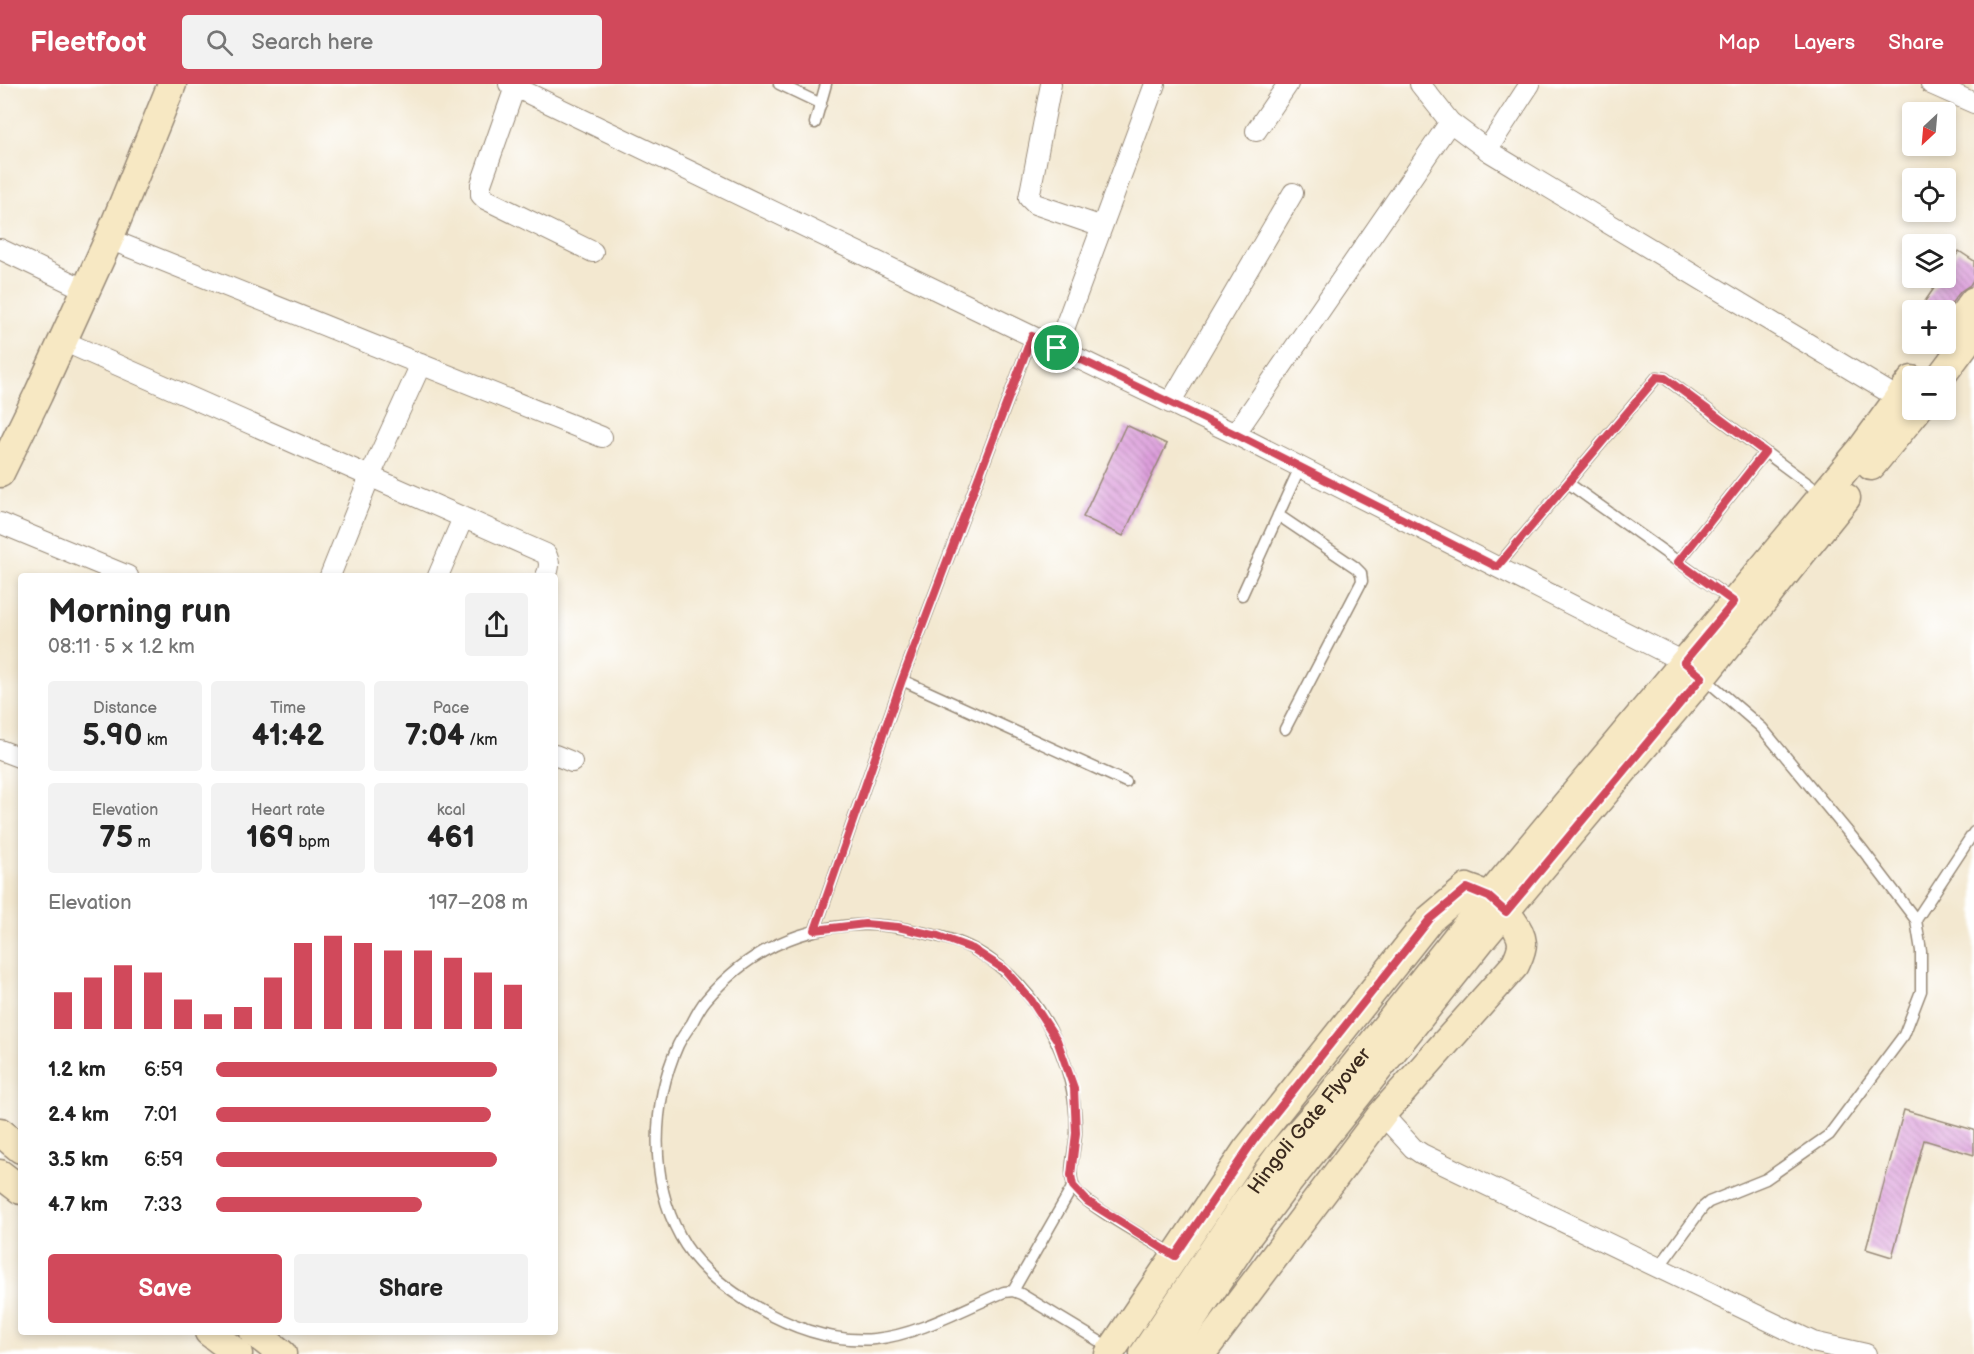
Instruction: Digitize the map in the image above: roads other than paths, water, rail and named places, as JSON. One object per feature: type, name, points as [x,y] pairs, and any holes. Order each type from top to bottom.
[{"type":"main road","points":[[0,473],[109,239],[172,84]]},
{"type":"main road","points":[[1956,325],[1974,301]]},
{"type":"main road","points":[[1948,366],[1974,332]]},
{"type":"main road","points":[[1693,669],[1734,602],[1861,450],[1902,410]]},
{"type":"main road","points":[[1497,904],[1693,669],[1902,412]]},
{"type":"main road","points":[[1111,1352],[1254,1140],[1430,919],[1467,888],[1497,904],[1520,934],[1522,943],[1515,965],[1382,1114],[1201,1354]]},
{"type":"main road","name":"Hingoli Gate Flyover","points":[[1144,1354],[1238,1212],[1281,1153],[1497,904]]},
{"type":"main road","name":"Hingoli Gate Flyover","points":[[1169,1354],[1247,1237],[1282,1190],[1466,959],[1497,904]]},
{"type":"main road","points":[[0,1132],[18,1147]]},
{"type":"main road","points":[[0,1174],[18,1188]]},
{"type":"main road","points":[[213,1335],[238,1354]]},
{"type":"main road","points":[[258,1335],[282,1354]]},
{"type":"street","points":[[1051,84],[1029,198],[1035,204],[1102,227]]},
{"type":"street","points":[[1057,348],[1155,84]]},
{"type":"street","points":[[1256,131],[1288,84]]},
{"type":"street","points":[[1420,84],[1450,122],[1487,150],[1902,393]]},
{"type":"street","points":[[1487,150],[1530,84]]},
{"type":"street","points":[[1930,84],[1974,103]]},
{"type":"street","points":[[593,252],[481,195],[481,184],[512,85],[1235,434],[1693,669]]},
{"type":"street","points":[[1235,434],[1450,122]]},
{"type":"street","points":[[1170,403],[1293,193]]},
{"type":"street","points":[[109,239],[602,437]]},
{"type":"street","points":[[0,249],[86,290]]},
{"type":"street","points":[[63,341],[546,554],[549,560],[547,573]]},
{"type":"street","points":[[331,573],[370,476],[422,364]]},
{"type":"street","points":[[439,573],[463,518]]},
{"type":"street","points":[[0,523],[121,573]]},
{"type":"street","points":[[0,750],[18,757]]},
{"type":"street","points":[[1382,1114],[1413,1148],[1422,1154],[1813,1342],[1866,1354]]},
{"type":"lane","points":[[778,84],[821,104]]},
{"type":"lane","points":[[815,123],[826,84]]},
{"type":"lane","points":[[815,930],[902,680],[1032,336]]},
{"type":"lane","points":[[1497,567],[1657,377],[1665,378],[1823,495]]},
{"type":"lane","points":[[1678,562],[1765,452]]},
{"type":"lane","points":[[1242,595],[1300,467]]},
{"type":"lane","points":[[1568,483],[1734,602]]},
{"type":"lane","points":[[1278,515],[1355,567],[1361,573],[1362,581],[1285,729]]},
{"type":"lane","points":[[1659,1267],[1709,1202],[1766,1179],[1829,1135],[1904,1035],[1921,990],[1921,951],[1916,920],[1862,849],[1762,728],[1693,669]]},
{"type":"lane","points":[[902,680],[1126,782]]},
{"type":"lane","points":[[1916,920],[1974,832]]},
{"type":"lane","points":[[1111,1352],[1013,1291],[1004,1292],[916,1329],[876,1339],[832,1338],[794,1326],[756,1307],[726,1288],[701,1266],[680,1236],[666,1201],[658,1164],[658,1125],[664,1086],[678,1045],[705,1001],[739,968],[779,942],[815,930],[865,924],[898,927],[938,936],[973,949],[1005,970],[1031,1000],[1057,1040],[1074,1088],[1076,1133],[1071,1175],[1073,1186],[1087,1201],[1175,1256]]},
{"type":"lane","points":[[1013,1291],[1073,1186]]}]
